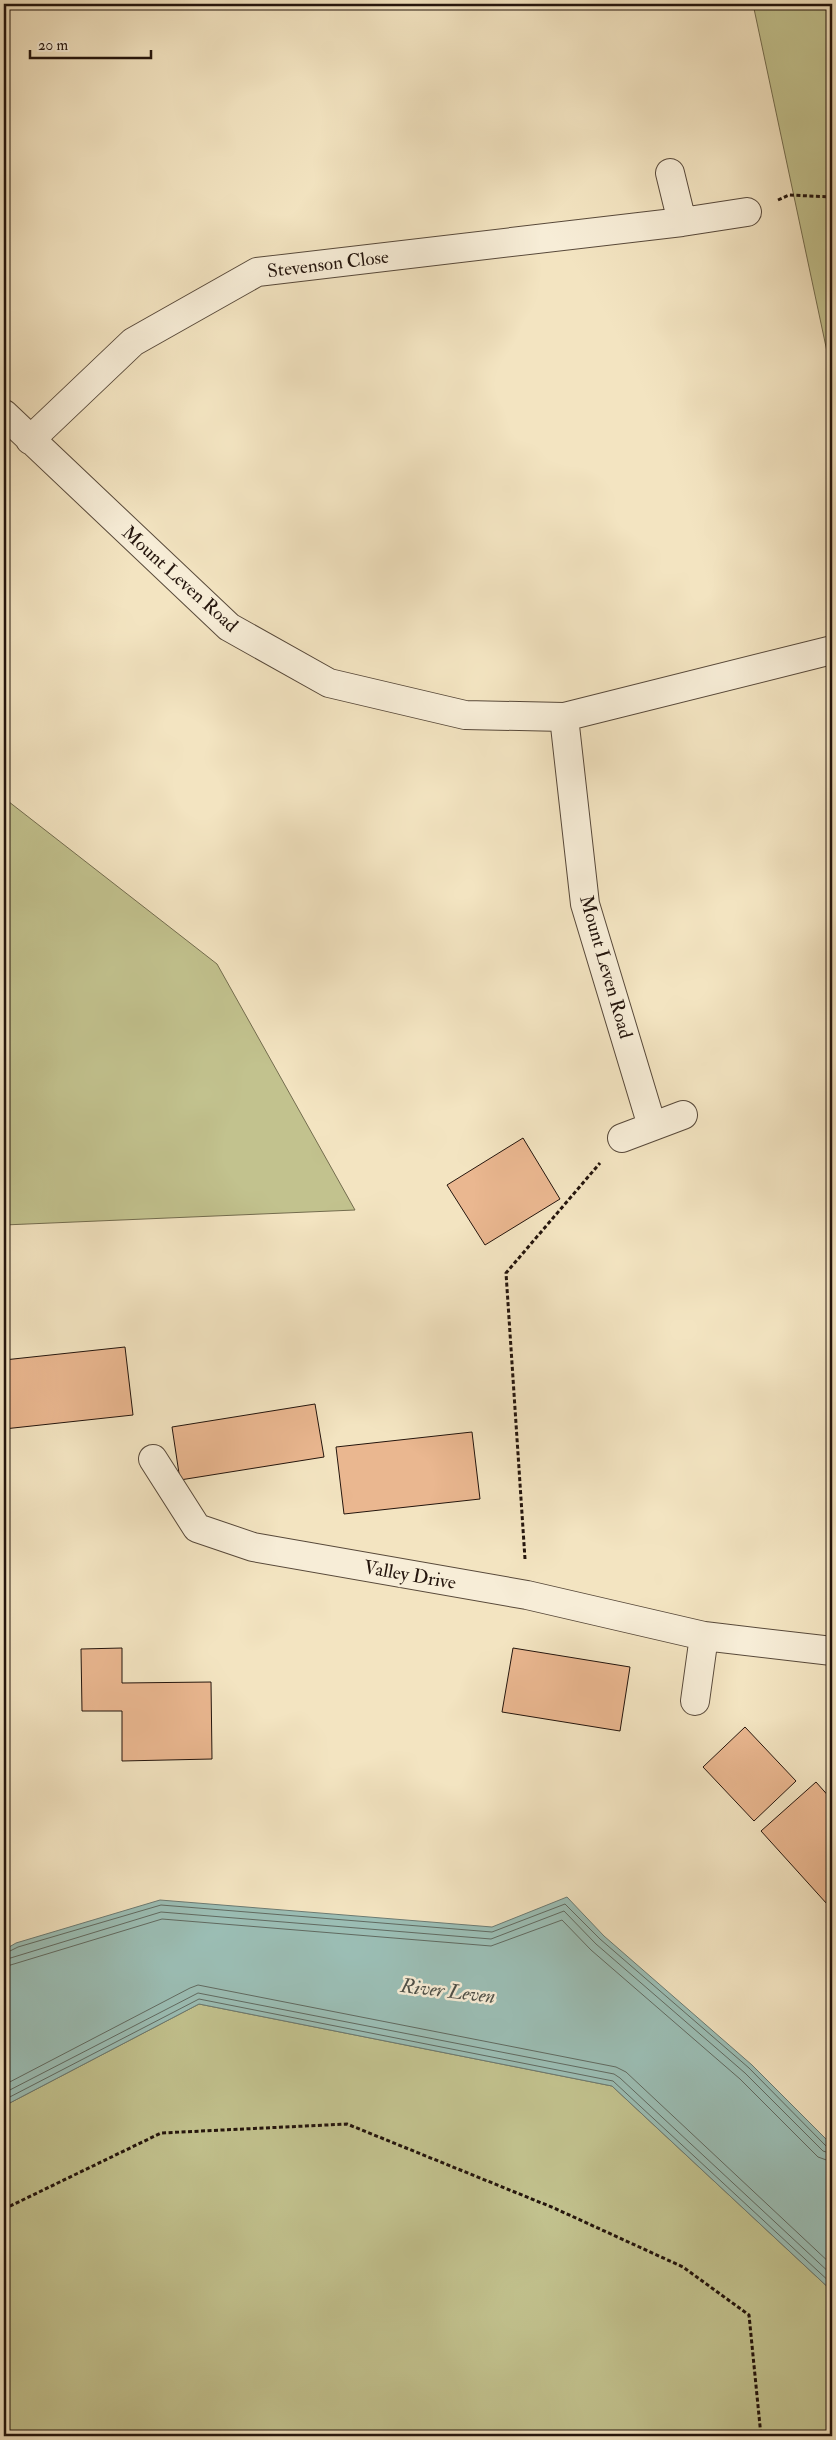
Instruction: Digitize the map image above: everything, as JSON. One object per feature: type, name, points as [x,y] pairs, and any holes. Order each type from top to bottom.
[{"type":"street","points":[[670,173],[682,222]]},
{"type":"street","name":"Stevenson Close","points":[[30,440],[133,342],[257,272],[682,222],[747,212]]},
{"type":"street","name":"Mount Leven Road","points":[[4,414],[229,627],[329,683],[465,715],[564,717],[832,650]]},
{"type":"street","name":"Mount Leven Road","points":[[564,717],[585,904],[652,1126]]},
{"type":"street","points":[[622,1138],[683,1114]]},
{"type":"street","name":"Valley Drive","points":[[153,1459],[197,1528],[253,1547],[527,1596],[704,1636],[832,1651]]},
{"type":"street","points":[[694,1701],[704,1636]]},
{"type":"path","points":[[747,212],[789,195],[832,197]]},
{"type":"path","points":[[527,1596],[506,1273],[622,1138]]},
{"type":"path","points":[[4,2209],[161,2133],[347,2124],[554,2208],[683,2267],[749,2315],[761,2436]]},
{"type":"green space","points":[[753,4],[832,4],[832,375]]},
{"type":"green space","points":[[4,798],[217,964],[355,1210],[4,1225]]},
{"type":"green space","points":[[199,2004],[612,2086],[832,2291],[832,2436],[4,2436],[4,2106]]},
{"type":"water","name":"River Leven","points":[[567,1897],[604,1936],[752,2065],[832,2145],[832,2291],[612,2086],[199,2004],[4,2106],[4,1950],[16,1943],[160,1900],[492,1927]]},
{"type":"building","points":[[523,1138],[560,1199],[485,1245],[447,1185]]},
{"type":"building","points":[[125,1347],[133,1415],[4,1429],[4,1360]]},
{"type":"building","points":[[315,1404],[324,1457],[180,1480],[172,1427]]},
{"type":"building","points":[[472,1432],[480,1499],[344,1514],[336,1447]]},
{"type":"building","points":[[122,1648],[122,1683],[211,1682],[212,1759],[122,1761],[122,1711],[82,1711],[81,1649]]},
{"type":"building","points":[[513,1648],[630,1667],[620,1731],[502,1712]]},
{"type":"building","points":[[745,1727],[796,1781],[754,1821],[703,1767]]},
{"type":"building","points":[[816,1782],[832,1800],[832,1899],[827,1904],[761,1831]]}]
